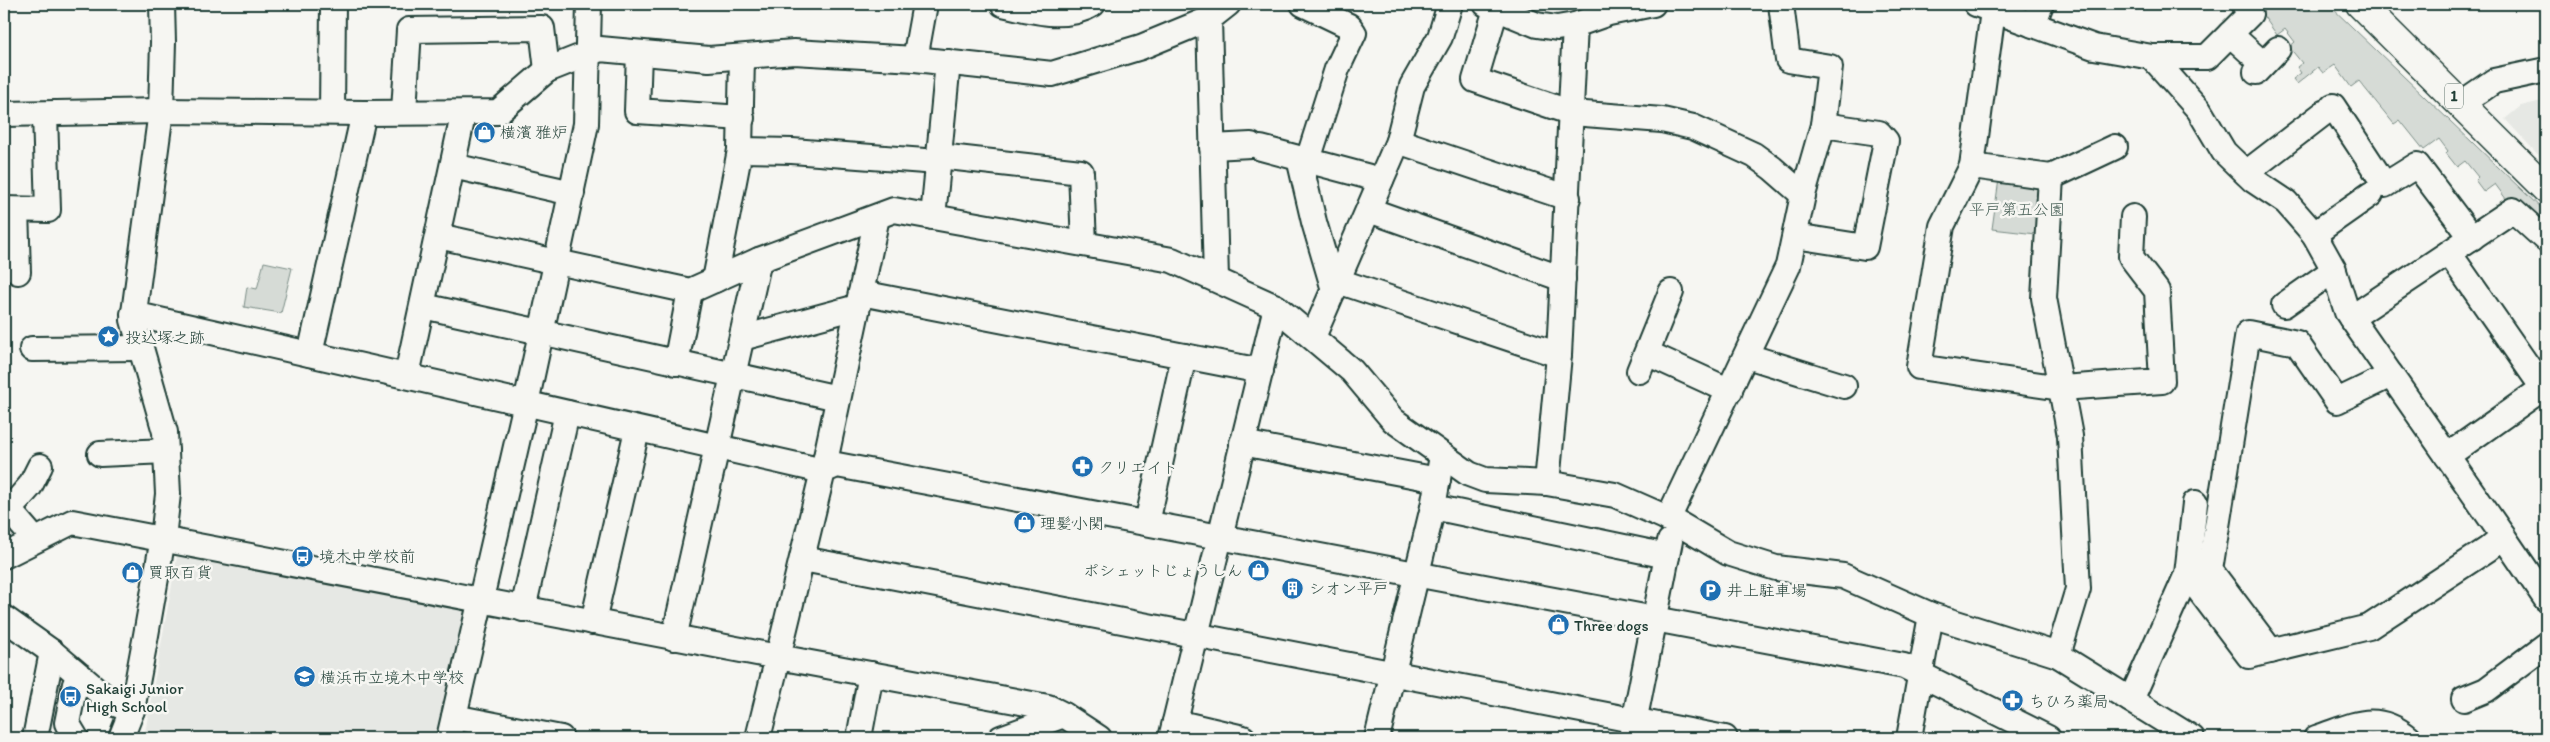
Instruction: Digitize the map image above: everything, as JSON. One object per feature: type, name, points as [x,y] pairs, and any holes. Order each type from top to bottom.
[{"type":"highway","name":"1","points":[[2360,4],[2462,103],[2546,190]]},
{"type":"street","points":[[127,738],[163,538],[168,494],[165,432],[140,348],[133,314],[160,112],[163,42],[162,4]]},
{"type":"street","points":[[332,112],[333,4]]},
{"type":"street","points":[[561,738],[452,728],[542,333],[586,124],[590,52],[589,4]]},
{"type":"street","points":[[915,58],[926,4]]},
{"type":"street","points":[[1003,4],[1058,14],[1083,10],[1093,4]]},
{"type":"street","points":[[4,114],[332,112],[364,114],[404,112],[463,119],[498,112],[547,70],[600,49],[709,59],[794,52],[915,58],[1052,74],[1141,47],[1204,14],[1228,4]]},
{"type":"street","points":[[1303,4],[1347,14],[1354,33],[1337,69],[1303,159],[1314,222],[1336,285]]},
{"type":"street","points":[[1313,336],[1398,141],[1412,86],[1440,37],[1450,4]]},
{"type":"street","points":[[1652,4],[1609,13],[1575,25],[1557,28],[1537,25],[1506,9],[1475,80],[1572,113],[1662,120],[1693,127],[1754,155],[1803,195]]},
{"type":"street","points":[[1633,730],[1667,556],[1671,520],[1788,266],[1803,195],[1823,126],[1830,67],[1788,60],[1781,4]]},
{"type":"street","points":[[2133,217],[2131,257],[2157,291],[2162,381],[2062,388],[1919,367],[1942,226],[1972,166],[1984,8],[2037,14],[2094,47],[2152,57],[2207,57],[2250,14],[2244,4]]},
{"type":"street","points":[[1204,14],[1212,147],[1216,279]]},
{"type":"street","points":[[1547,483],[1559,355],[1575,25]]},
{"type":"street","points":[[404,112],[409,30],[542,28],[547,70]]},
{"type":"street","points":[[2230,34],[2265,61]]},
{"type":"street","points":[[639,53],[637,110],[742,118]]},
{"type":"street","points":[[715,280],[740,150],[742,57]]},
{"type":"street","points":[[2152,57],[2165,81],[2199,110],[2224,152],[2246,173],[2286,202],[2314,234],[2334,270],[2347,312],[2546,599]]},
{"type":"street","points":[[934,217],[948,62]]},
{"type":"street","points":[[2462,103],[2494,81],[2546,70]]},
{"type":"street","points":[[2246,173],[2328,109],[2386,185],[2417,165],[2472,238]]},
{"type":"street","points":[[13,270],[10,210],[48,210],[45,114]]},
{"type":"street","points":[[310,354],[364,114]]},
{"type":"street","points":[[407,375],[463,119]]},
{"type":"street","points":[[1795,236],[1865,248],[1886,141],[1880,133],[1823,126]]},
{"type":"street","points":[[1398,141],[1568,198]]},
{"type":"street","points":[[1212,147],[1256,146],[1381,180]]},
{"type":"street","points":[[1972,166],[2051,177],[2116,147]]},
{"type":"street","points":[[740,150],[939,159],[1081,172],[1084,244]]},
{"type":"street","points":[[453,166],[572,193]]},
{"type":"street","points":[[2051,177],[2044,298],[2070,436],[2078,590],[2058,655]]},
{"type":"street","points":[[2314,234],[2371,194]]},
{"type":"street","points":[[438,236],[690,291],[759,260],[894,210],[1172,260],[1276,307],[1313,336],[1352,371],[1393,420],[1469,474],[1485,480],[1547,483],[1615,495],[1671,520],[1728,553],[1776,568],[1843,576],[1931,615],[2058,655],[2192,738]]},
{"type":"street","points":[[1369,210],[1563,279]]},
{"type":"street","points":[[2352,318],[2513,210],[2546,240]]},
{"type":"street","points":[[758,738],[803,559],[877,217]]},
{"type":"street","points":[[2447,456],[2545,387],[2449,253]]},
{"type":"street","points":[[674,638],[759,260]]},
{"type":"street","points":[[2284,305],[2334,270]]},
{"type":"street","points":[[1336,285],[1559,355]]},
{"type":"street","points":[[676,363],[690,291]]},
{"type":"street","points":[[1671,292],[1643,362],[1730,391]]},
{"type":"street","points":[[742,338],[859,300],[1184,356],[1260,371]]},
{"type":"street","points":[[423,306],[838,398]]},
{"type":"street","points":[[1243,738],[1173,730],[1276,307]]},
{"type":"street","points":[[133,314],[823,471],[837,465],[1904,666],[2048,738]]},
{"type":"street","points":[[2271,651],[2210,570],[2248,333],[2297,342],[2337,402],[2391,375]]},
{"type":"street","points":[[40,342],[140,348]]},
{"type":"street","points":[[1147,523],[1184,356]]},
{"type":"street","points":[[1747,356],[1844,386]]},
{"type":"street","points":[[523,608],[567,413]]},
{"type":"street","points":[[593,622],[637,430]]},
{"type":"street","points":[[1242,442],[1438,480]]},
{"type":"street","points":[[100,454],[166,450]]},
{"type":"street","points":[[1377,738],[1433,507],[1442,456]]},
{"type":"street","points":[[35,540],[6,507],[30,486],[40,466]]},
{"type":"street","points":[[2131,700],[2187,574],[2195,503]]},
{"type":"street","points":[[1433,507],[1667,556]]},
{"type":"street","points":[[4,556],[72,522],[1048,708],[1064,715],[1099,738]]},
{"type":"street","points":[[2187,574],[2249,656],[2369,627],[2488,549],[2503,536]]},
{"type":"street","points":[[803,559],[1392,673],[1633,730],[1725,738]]},
{"type":"street","points":[[1909,738],[1931,615]]},
{"type":"street","points":[[4,618],[52,652],[112,703],[132,710]]},
{"type":"street","points":[[2464,699],[2486,690],[2546,645]]},
{"type":"street","points":[[34,738],[52,652]]},
{"type":"street","points":[[859,738],[871,674]]},
{"type":"street","points":[[76,738],[67,723],[75,684],[82,677]]},
{"type":"street","points":[[120,738],[132,710]]},
{"type":"street","points":[[1001,738],[1034,732],[1064,715]]},
{"type":"street","points":[[2316,738],[2364,723],[2379,722],[2400,731],[2409,738]]},
{"type":"shaded area","points":[[2546,100],[2546,158],[2543,160],[2505,119],[2521,106]]},
{"type":"shaded area","name":"横浜市立境木中学校","points":[[183,554],[464,608],[467,615],[438,738],[144,738],[177,557]]},
{"type":"green space","points":[[2255,4],[2328,4],[2546,213],[2546,234],[2509,203],[2495,184],[2484,192],[2475,180],[2478,177],[2465,161],[2457,167],[2446,153],[2448,151],[2439,139],[2424,150],[2400,120],[2394,124],[2359,81],[2351,87],[2335,65],[2323,73],[2318,67],[2297,84],[2293,79],[2301,73],[2297,67],[2302,63],[2289,47],[2295,42],[2285,29],[2277,35]]},
{"type":"green space","name":"平戸第五公園","points":[[1999,179],[2037,182],[2042,190],[2036,234],[1992,229]]},
{"type":"green space","points":[[264,262],[292,268],[281,313],[244,307],[247,287],[257,289]]},
{"type":"place","name":"横濱 雅炉","points":[[484,132]]},
{"type":"place","name":"投込塚之跡","points":[[109,337]]},
{"type":"place","name":"クリエイト","points":[[1082,467]]},
{"type":"place","name":"理髪小関","points":[[1024,523]]},
{"type":"place","name":"境木中学校前","points":[[303,556]]},
{"type":"place","name":"ポシェットじょうしん","points":[[1259,570]]},
{"type":"place","name":"買取百貨","points":[[132,572]]},
{"type":"place","name":"シオン平戸","points":[[1293,588]]},
{"type":"place","name":"井上駐車場","points":[[1711,590]]},
{"type":"place","name":"Three dogs","points":[[1558,625]]},
{"type":"place","name":"横浜市立境木中学校","points":[[304,677]]},
{"type":"place","name":"Sakaigi Junior High School","points":[[70,697]]},
{"type":"place","name":"ちひろ薬局","points":[[2013,701]]}]
